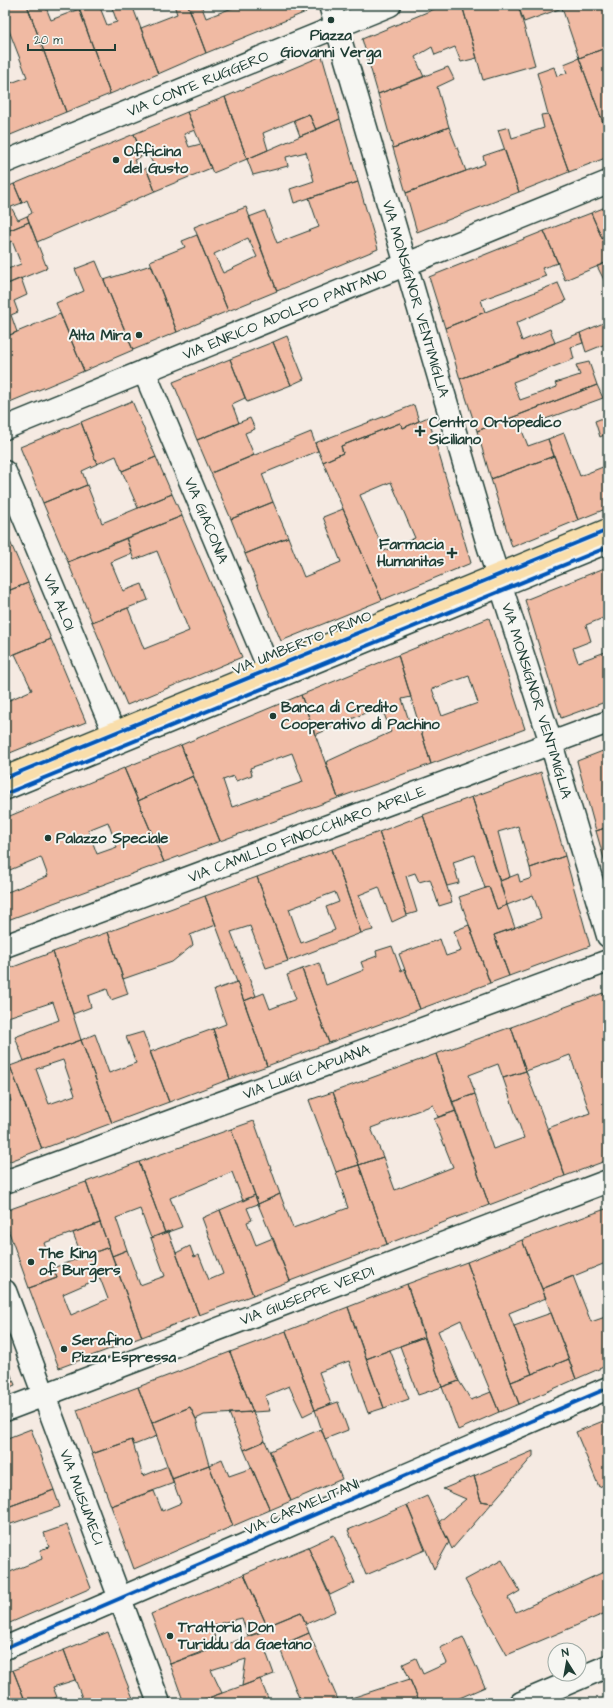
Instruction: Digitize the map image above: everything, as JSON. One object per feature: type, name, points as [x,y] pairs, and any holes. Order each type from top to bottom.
[{"type":"main road","name":"VIA UMBERTO PRIMO","points":[[5,778],[269,669],[499,583],[608,530]]},
{"type":"street","points":[[330,5],[337,28]]},
{"type":"street","name":"VIA CONTE RUGGERO","points":[[5,162],[337,28],[390,5]]},
{"type":"street","name":"VIA MONSIGNOR VENTIMIGLIA","points":[[337,28],[499,583],[551,743],[608,936]]},
{"type":"street","name":"VIA ENRICO ADOLFO PANTANO","points":[[5,428],[608,182]]},
{"type":"street","name":"VIA GIACONIA","points":[[144,371],[269,669]]},
{"type":"street","name":"VIA ALOI","points":[[5,472],[114,733]]},
{"type":"street","name":"VIA CAMILLO FINOCCHIARO APRILE","points":[[5,946],[608,722]]},
{"type":"street","name":"VIA LUIGI CAPUANA","points":[[5,1182],[608,962]]},
{"type":"street","name":"VIA GIUSEPPE VERDI","points":[[5,1410],[608,1181]]},
{"type":"street","name":"VIA MUSUMECI","points":[[5,1291],[159,1703]]},
{"type":"street","name":"VIA CARMELITANI","points":[[5,1648],[608,1388]]},
{"type":"street","points":[[521,1703],[608,1666]]},
{"type":"lane","points":[[5,794],[499,583],[608,547]]},
{"type":"building","points":[[9,5],[27,5],[66,112],[8,136],[5,130],[5,68],[11,83],[27,77],[8,28],[5,29],[5,7]]},
{"type":"building","points":[[27,5],[45,5],[51,20],[79,9],[110,94],[66,112]]},
{"type":"building","points":[[78,5],[99,5],[107,25],[117,22],[111,5],[132,5],[158,74],[110,94]]},
{"type":"building","points":[[174,5],[188,5],[206,53],[158,74],[141,28],[177,14]]},
{"type":"building","points":[[188,5],[201,5],[206,18],[240,5],[304,5],[306,12],[206,53]]},
{"type":"building","points":[[444,5],[462,5],[477,58],[461,62],[455,47],[435,55],[432,47],[415,57],[424,77],[378,94],[362,39]]},
{"type":"building","points":[[462,5],[518,5],[535,65],[483,80]]},
{"type":"building","points":[[518,5],[608,5],[608,47],[579,58],[562,8],[524,22]]},
{"type":"building","points":[[608,47],[608,136],[579,58]]},
{"type":"building","points":[[322,56],[340,119],[316,130],[309,114],[263,133],[268,150],[247,159],[225,97]]},
{"type":"building","points":[[579,58],[608,136],[608,157],[569,172],[548,114],[537,73],[554,67],[557,76],[567,73],[564,64]]},
{"type":"building","points":[[448,67],[454,79],[437,87],[449,127],[393,148],[378,94]]},
{"type":"building","points":[[225,97],[247,159],[213,173],[187,112]]},
{"type":"building","points":[[187,112],[195,130],[184,134],[189,147],[201,144],[211,168],[155,191],[146,168],[154,166],[148,153],[142,156],[134,134]]},
{"type":"building","points":[[309,114],[316,130],[300,136],[294,120]]},
{"type":"building","points":[[548,114],[569,172],[519,192],[498,130],[509,127],[512,138],[544,128],[541,115]]},
{"type":"building","points":[[340,119],[358,182],[294,203],[290,189],[314,181],[306,152],[286,157],[288,166],[253,175],[247,159]]},
{"type":"building","points":[[449,127],[466,171],[406,193],[393,148]]},
{"type":"building","points":[[134,134],[142,156],[134,160],[140,172],[146,168],[155,191],[37,242],[27,216],[32,213],[27,200],[22,203],[14,184]]},
{"type":"building","points":[[504,149],[519,192],[417,232],[406,193],[485,164],[483,156]]},
{"type":"building","points":[[358,182],[378,249],[277,291],[249,217],[265,211],[277,243],[319,227],[309,198]]},
{"type":"building","points":[[14,184],[22,203],[11,207],[18,220],[27,216],[29,222],[5,232],[5,188]]},
{"type":"building","points":[[608,206],[608,252],[591,213]]},
{"type":"building","points":[[246,207],[277,291],[228,311],[194,227]],"holes":[[[248,238],[257,257],[223,273],[214,254]]]},
{"type":"building","points":[[591,213],[608,252],[608,262],[565,280],[544,231]]},
{"type":"building","points":[[29,222],[47,268],[5,285],[5,270],[21,264],[12,241],[5,244],[5,232]]},
{"type":"building","points":[[544,231],[558,263],[542,268],[546,276],[481,300],[485,312],[445,328],[429,277]]},
{"type":"building","points":[[197,235],[228,311],[177,332],[150,261],[185,247],[182,241]]},
{"type":"building","points":[[96,261],[133,350],[84,371],[56,303],[84,291],[75,269]]},
{"type":"building","points":[[608,262],[608,288],[597,266]]},
{"type":"building","points":[[151,265],[177,332],[133,350],[104,280]]},
{"type":"building","points":[[21,278],[27,295],[14,301],[18,312],[11,315],[17,332],[5,337],[5,285]]},
{"type":"building","points":[[558,283],[566,301],[516,323],[522,341],[550,329],[555,343],[460,379],[445,328]]},
{"type":"building","points":[[60,314],[84,371],[5,404],[5,337]]},
{"type":"building","points":[[608,321],[608,343],[586,352],[580,333]]},
{"type":"building","points":[[580,333],[583,343],[571,347],[574,359],[513,382],[520,400],[557,387],[555,383],[580,375],[576,365],[589,362],[597,385],[477,431],[460,379]]},
{"type":"building","points":[[287,336],[304,379],[291,385],[273,342]]},
{"type":"building","points":[[273,342],[291,385],[247,402],[230,359]]},
{"type":"building","points":[[230,359],[245,398],[232,404],[239,423],[197,440],[173,382]]},
{"type":"building","points":[[597,385],[603,398],[521,428],[528,446],[548,439],[554,456],[491,479],[477,431]]},
{"type":"building","points":[[132,401],[156,457],[122,471],[116,456],[97,464],[81,422]]},
{"type":"building","points":[[414,405],[419,421],[403,428],[400,423],[341,446],[343,453],[323,462],[315,443]]},
{"type":"building","points":[[608,416],[608,433],[600,437],[595,421]]},
{"type":"building","points":[[428,417],[471,563],[382,600],[323,462],[343,453],[341,446],[400,423],[403,428]],"holes":[[[391,482],[415,538],[384,551],[360,495]]]},
{"type":"building","points":[[250,418],[255,429],[245,433],[254,455],[211,473],[197,440]]},
{"type":"building","points":[[81,422],[97,464],[82,471],[87,485],[43,503],[20,447]]},
{"type":"building","points":[[311,432],[318,451],[262,474],[273,502],[231,519],[211,473]]},
{"type":"building","points":[[564,433],[580,476],[608,465],[608,508],[578,520],[548,439]]},
{"type":"building","points":[[554,456],[578,520],[512,547],[491,479]]},
{"type":"building","points":[[156,457],[172,494],[138,508],[122,471]]},
{"type":"building","points":[[87,485],[102,523],[172,494],[182,516],[68,562],[43,503]]},
{"type":"building","points":[[273,502],[288,537],[245,554],[231,519]]},
{"type":"building","points":[[343,509],[382,600],[281,641],[245,554],[288,537],[304,577],[341,562],[323,517]]},
{"type":"building","points":[[182,516],[242,657],[127,705],[92,622],[128,608],[144,649],[189,631],[157,551],[134,560],[126,538]]},
{"type":"building","points":[[5,530],[28,583],[5,592]]},
{"type":"building","points":[[126,538],[132,553],[111,562],[123,591],[142,584],[148,600],[92,622],[68,562]]},
{"type":"building","points":[[607,567],[608,616],[586,625],[591,641],[573,648],[578,662],[608,651],[608,701],[561,718],[525,600]]},
{"type":"building","points":[[28,583],[51,639],[5,658],[5,592]]},
{"type":"building","points":[[489,618],[525,729],[431,764],[398,655]],"holes":[[[469,676],[478,703],[442,716],[432,689]]]},
{"type":"building","points":[[51,639],[86,722],[5,755],[5,702],[32,690],[15,654]]},
{"type":"building","points":[[398,655],[411,697],[402,699],[411,727],[419,724],[431,764],[338,798],[326,762],[391,732],[381,706],[315,735],[301,695]]},
{"type":"building","points":[[301,695],[338,798],[220,841],[181,745]],"holes":[[[292,753],[303,782],[232,807],[223,780],[234,776],[236,781],[252,775],[250,768]]]},
{"type":"building","points":[[181,745],[193,776],[138,801],[124,768]]},
{"type":"building","points":[[608,749],[608,827],[596,831],[577,761]]},
{"type":"building","name":"Palazzo Speciale","points":[[124,768],[164,862],[5,921],[5,893],[48,876],[41,857],[5,872],[5,818]],"holes":[[[108,822],[117,847],[97,854],[88,830]]]},
{"type":"building","points":[[541,772],[565,856],[530,868],[518,826],[498,832],[510,877],[500,881],[472,797]]},
{"type":"building","points":[[193,776],[220,841],[164,862],[138,801]]},
{"type":"building","points":[[472,797],[507,905],[497,909],[489,887],[485,888],[474,855],[453,862],[459,883],[447,886],[423,815]]},
{"type":"building","points":[[423,815],[452,902],[439,906],[430,879],[419,882],[415,873],[406,876],[417,912],[407,915],[379,832]]},
{"type":"building","points":[[608,827],[608,873],[596,831]]},
{"type":"building","points":[[379,832],[407,915],[392,922],[379,887],[359,895],[373,930],[361,933],[332,849]]},
{"type":"building","points":[[332,849],[361,933],[288,961],[257,877]],"holes":[[[335,892],[339,902],[326,907],[335,930],[301,943],[289,909]]]},
{"type":"building","points":[[565,856],[590,946],[509,976],[494,935],[541,918],[533,895],[507,905],[500,881],[518,874],[520,882],[532,878],[530,868]]},
{"type":"building","points":[[257,877],[288,961],[266,968],[250,926],[231,932],[256,996],[244,1001],[205,896]]},
{"type":"building","points":[[489,887],[497,909],[507,905],[515,928],[494,935],[509,976],[490,983],[459,897]]},
{"type":"building","points":[[205,896],[216,925],[190,935],[193,945],[172,962],[123,979],[108,932]]},
{"type":"building","points":[[469,925],[490,983],[420,1009],[399,954],[440,939],[446,956],[461,951],[454,931]]},
{"type":"building","points":[[108,932],[128,994],[111,1000],[107,989],[88,996],[91,1007],[73,1014],[53,952]]},
{"type":"building","points":[[392,946],[401,971],[405,969],[420,1009],[329,1043],[302,969],[319,963],[326,985],[364,970],[361,962],[377,956],[376,951]]},
{"type":"building","points":[[53,952],[81,1040],[24,1061],[15,1037],[59,1020],[53,1002],[5,1018],[5,970]]},
{"type":"building","points":[[302,969],[329,1043],[267,1066],[244,1001],[264,993],[270,1009],[296,999],[287,975]]},
{"type":"building","points":[[237,982],[267,1066],[230,1079],[213,1029],[226,1024],[214,990]]},
{"type":"building","points":[[603,993],[608,1010],[608,1160],[565,1176],[548,1128],[590,1113],[570,1055],[526,1071],[511,1027]]},
{"type":"building","points":[[511,1027],[526,1071],[503,1078],[498,1064],[469,1075],[475,1094],[452,1102],[436,1054]]},
{"type":"building","points":[[213,1029],[230,1079],[169,1102],[150,1052]]},
{"type":"building","points":[[143,1032],[169,1102],[112,1123],[81,1040],[95,1034],[109,1073],[136,1063],[126,1037]]},
{"type":"building","points":[[81,1040],[112,1123],[42,1149],[10,1066]],"holes":[[[63,1060],[75,1095],[49,1104],[36,1069]]]},
{"type":"building","points":[[436,1054],[456,1111],[438,1117],[433,1105],[371,1128],[383,1157],[359,1165],[333,1092]]},
{"type":"building","points":[[10,1066],[42,1149],[5,1163],[5,1103],[11,1101],[5,1085],[5,1068]]},
{"type":"building","points":[[526,1071],[565,1176],[489,1205],[452,1102],[475,1094],[493,1149],[524,1138],[503,1078]]},
{"type":"building","points":[[333,1092],[359,1165],[336,1172],[309,1100]]},
{"type":"building","points":[[456,1111],[489,1205],[387,1244],[359,1165],[383,1157],[395,1190],[453,1167],[434,1119]]},
{"type":"building","points":[[254,1121],[280,1194],[258,1204],[231,1129]]},
{"type":"building","points":[[231,1129],[255,1195],[243,1201],[232,1172],[170,1198],[182,1227],[165,1233],[139,1162]]},
{"type":"building","points":[[139,1162],[165,1233],[151,1238],[140,1209],[116,1218],[127,1250],[112,1256],[86,1182]]},
{"type":"building","points":[[359,1165],[387,1244],[290,1281],[258,1204],[280,1194],[293,1228],[348,1208],[336,1172]]},
{"type":"building","points":[[86,1182],[100,1223],[44,1243],[57,1278],[29,1288],[5,1221],[5,1211]]},
{"type":"building","points":[[255,1195],[258,1204],[247,1208],[252,1220],[247,1222],[256,1245],[273,1238],[290,1281],[253,1295],[220,1210]]},
{"type":"building","points":[[608,1208],[608,1262],[542,1289],[522,1240]]},
{"type":"building","points":[[220,1210],[253,1295],[199,1315],[176,1253],[190,1246],[194,1257],[199,1255],[209,1280],[223,1274],[202,1218]]},
{"type":"building","points":[[100,1223],[109,1247],[82,1257],[73,1233]]},
{"type":"building","points":[[168,1231],[199,1315],[142,1337],[112,1256],[127,1250],[140,1285],[165,1276],[151,1238]]},
{"type":"building","points":[[522,1240],[546,1298],[509,1313],[532,1374],[511,1382],[467,1262]]},
{"type":"building","points":[[109,1247],[142,1337],[59,1368],[29,1288],[57,1278],[53,1268]],"holes":[[[100,1278],[108,1299],[71,1315],[63,1294]]]},
{"type":"building","points":[[467,1262],[519,1404],[499,1412],[461,1320],[438,1331],[459,1381],[442,1387],[407,1284]]},
{"type":"building","points":[[573,1276],[591,1322],[608,1316],[608,1365],[576,1379],[542,1289]]},
{"type":"building","points":[[407,1284],[424,1337],[366,1359],[348,1307]]},
{"type":"building","points":[[348,1307],[384,1408],[368,1413],[349,1361],[319,1372],[331,1404],[315,1410],[286,1331]]},
{"type":"building","points":[[551,1313],[569,1359],[532,1374],[514,1326]]},
{"type":"building","points":[[286,1331],[315,1410],[303,1416],[289,1386],[265,1396],[270,1411],[253,1412],[230,1352]]},
{"type":"building","points":[[424,1337],[442,1387],[418,1395],[400,1346]]},
{"type":"building","points":[[390,1350],[409,1399],[384,1408],[366,1359]]},
{"type":"building","points":[[230,1352],[253,1412],[204,1415],[196,1419],[190,1407],[152,1423],[138,1387]]},
{"type":"building","points":[[569,1359],[576,1379],[519,1404],[511,1382]]},
{"type":"building","points":[[5,1360],[15,1385],[5,1389]]},
{"type":"building","points":[[459,1381],[471,1400],[491,1392],[499,1412],[458,1430],[442,1387]]},
{"type":"building","points":[[138,1387],[157,1436],[134,1445],[132,1440],[92,1454],[77,1410]]},
{"type":"building","points":[[338,1402],[348,1430],[325,1439],[315,1410]]},
{"type":"building","points":[[190,1407],[196,1419],[209,1465],[172,1479],[152,1423]]},
{"type":"building","points":[[253,1412],[265,1441],[244,1450],[229,1413]]},
{"type":"building","points":[[608,1419],[608,1483],[599,1487],[576,1432]]},
{"type":"building","points":[[31,1429],[54,1490],[5,1508],[5,1439]]},
{"type":"building","points":[[321,1429],[342,1479],[291,1501],[270,1451]]},
{"type":"building","points":[[132,1440],[143,1476],[168,1466],[174,1483],[111,1506],[92,1454]]},
{"type":"building","points":[[265,1441],[291,1501],[270,1510],[244,1450]]},
{"type":"building","points":[[533,1451],[533,1456],[492,1503],[481,1501],[474,1476]]},
{"type":"building","points":[[222,1459],[229,1476],[252,1468],[270,1510],[233,1526],[209,1465]]},
{"type":"building","points":[[209,1465],[233,1526],[134,1569],[111,1506],[154,1491],[162,1511],[181,1503],[172,1479]]},
{"type":"building","points":[[474,1476],[481,1501],[492,1503],[452,1549],[439,1522],[466,1499],[443,1489]]},
{"type":"building","points":[[54,1490],[60,1507],[5,1526],[5,1508]]},
{"type":"building","points":[[427,1496],[449,1542],[434,1569],[407,1505]]},
{"type":"building","points":[[407,1505],[425,1550],[366,1575],[348,1530]]},
{"type":"building","points":[[67,1525],[91,1588],[5,1625],[5,1574],[42,1559],[40,1550],[49,1547],[44,1533]]},
{"type":"building","points":[[334,1535],[355,1583],[330,1595],[308,1547]]},
{"type":"building","points":[[308,1547],[336,1611],[306,1624],[301,1612],[267,1626],[244,1574]]},
{"type":"building","points":[[502,1560],[520,1591],[508,1598],[516,1612],[608,1570],[608,1612],[507,1655],[465,1580]]},
{"type":"building","points":[[244,1574],[267,1626],[270,1629],[248,1636],[242,1618],[221,1623],[212,1627],[217,1646],[170,1664],[151,1614]]},
{"type":"building","points":[[301,1612],[309,1633],[266,1652],[274,1674],[242,1686],[246,1659],[211,1670],[222,1693],[194,1703],[184,1703],[170,1664],[270,1629],[267,1626]]},
{"type":"building","points":[[108,1632],[135,1703],[84,1703],[64,1650]]},
{"type":"building","points":[[309,1633],[340,1703],[301,1703],[279,1646]]},
{"type":"building","points":[[463,1637],[485,1687],[448,1703],[420,1703],[403,1664],[416,1658],[423,1674],[447,1663],[440,1648]]},
{"type":"building","points":[[64,1650],[75,1680],[53,1687],[57,1697],[43,1703],[26,1703],[13,1670]]},
{"type":"building","points":[[13,1670],[26,1703],[5,1703],[5,1673]]},
{"type":"building","points":[[260,1679],[270,1703],[194,1703],[242,1686]]},
{"type":"building","points":[[410,1679],[420,1703],[339,1702]]},
{"type":"cycle path","points":[[5,778],[608,530]]},
{"type":"cycle path","points":[[5,794],[608,547]]},
{"type":"cycle path","points":[[5,1648],[608,1388]]},
{"type":"place","name":"Piazza Giovanni Verga","points":[[331,20]]},
{"type":"place","name":"Officina del Gusto","points":[[116,160]]},
{"type":"place","name":"Alta Mira","points":[[139,335]]},
{"type":"place","name":"Centro Ortopedico Siciliano","points":[[420,431]]},
{"type":"place","name":"Farmacia Humanitas","points":[[452,553]]},
{"type":"place","name":"Banca di Credito Cooperativo di Pachino","points":[[273,716]]},
{"type":"place","name":"Palazzo Speciale","points":[[48,838]]},
{"type":"place","name":"The King of Burgers","points":[[31,1262]]},
{"type":"place","name":"Serafino Pizza Espressa","points":[[64,1349]]},
{"type":"place","name":"Trattoria Don Turiddu da Gaetano","points":[[170,1636]]}]
